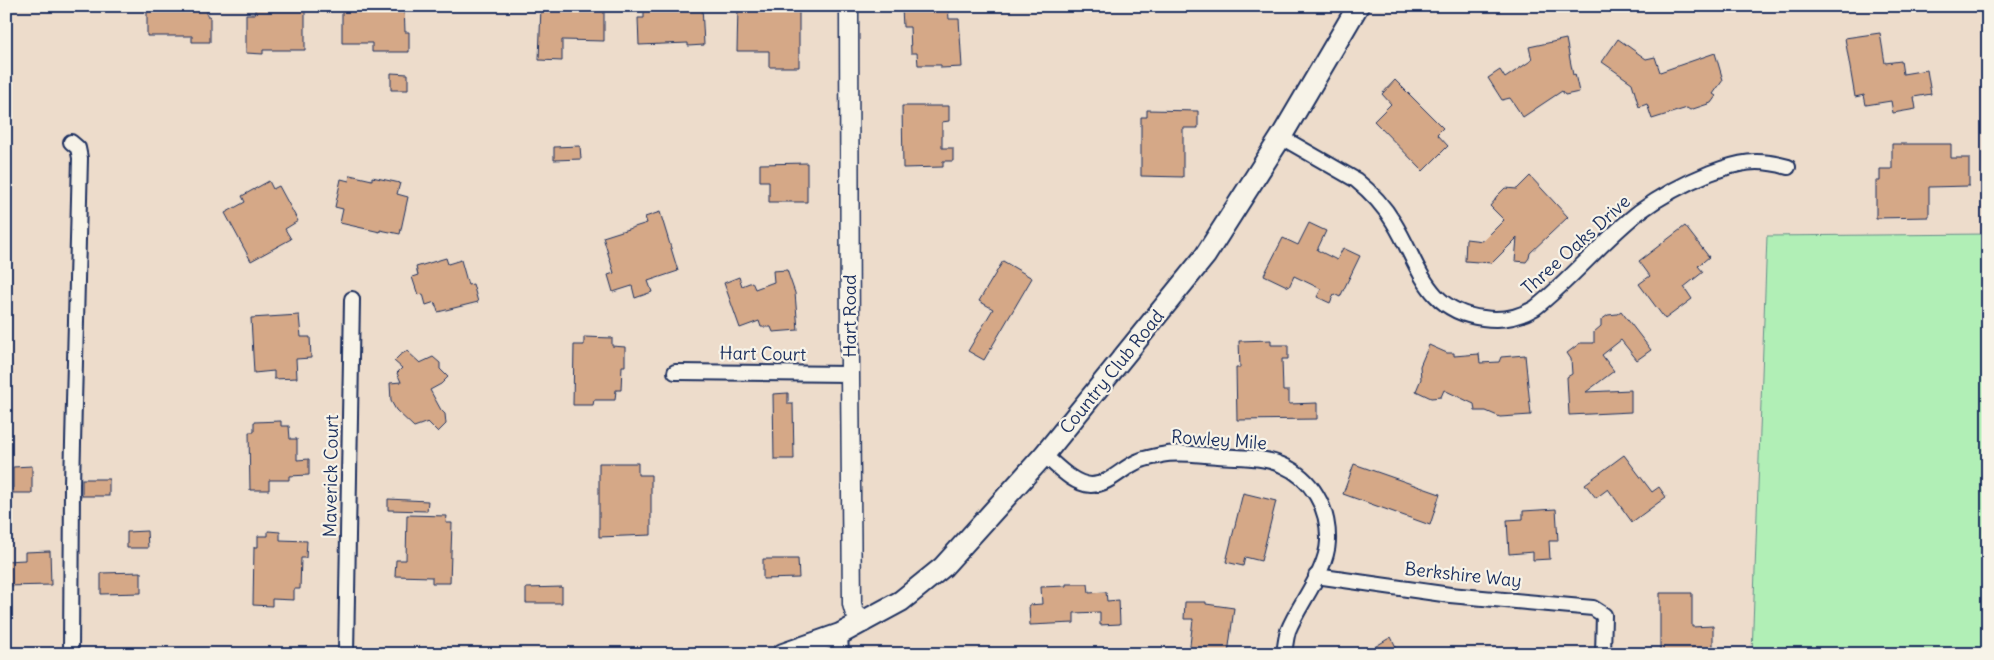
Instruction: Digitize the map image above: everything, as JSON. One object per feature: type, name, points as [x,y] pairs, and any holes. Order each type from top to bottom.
[{"type":"main road","name":"Country Club Road","points":[[783,654],[840,644],[863,623],[901,601],[943,567],[1044,455],[1205,256],[1281,137],[1358,6]]},
{"type":"street","name":"Hart Road","points":[[849,6],[852,604],[854,611],[863,623]]},
{"type":"street","name":"Three Oaks Drive","points":[[1281,137],[1356,180],[1366,188],[1394,222],[1422,279],[1434,296],[1462,314],[1497,320],[1518,316],[1535,308],[1638,213],[1674,189],[1718,170],[1747,162],[1766,161],[1788,166]]},
{"type":"street","points":[[71,142],[78,148],[80,158],[72,494],[71,654]]},
{"type":"street","name":"Maverick Court","points":[[346,654],[352,299]]},
{"type":"street","name":"Hart Court","points":[[675,372],[850,374]]},
{"type":"street","name":"Rowley Mile","points":[[1044,455],[1074,479],[1092,485],[1105,482],[1138,461],[1163,454],[1264,460],[1281,464],[1298,474],[1312,488],[1322,505],[1327,524],[1328,543],[1325,556],[1288,632],[1284,654]]},
{"type":"street","name":"Berkshire Way","points":[[1316,576],[1450,595],[1593,608],[1604,615],[1603,654]]},
{"type":"green space","points":[[1988,234],[1988,654],[1752,654],[1767,236]]},
{"type":"building","points":[[147,6],[207,6],[207,16],[210,16],[210,42],[192,42],[192,36],[147,36]]},
{"type":"building","points":[[255,6],[305,6],[305,50],[263,50],[263,54],[246,53],[246,14],[255,14]]},
{"type":"building","points":[[342,6],[404,6],[405,32],[409,32],[409,52],[372,52],[372,43],[342,43]]},
{"type":"building","points":[[541,6],[604,6],[604,41],[562,40],[562,61],[539,60]]},
{"type":"building","points":[[644,6],[702,6],[704,45],[688,46],[688,43],[639,45],[638,18],[644,18]]},
{"type":"building","points":[[738,6],[799,6],[799,67],[769,67],[769,51],[737,51]]},
{"type":"building","points":[[948,6],[949,19],[959,19],[962,67],[941,68],[941,65],[918,65],[917,53],[911,53],[910,27],[903,27],[902,8]]},
{"type":"building","points":[[1880,33],[1885,63],[1901,61],[1903,74],[1927,70],[1931,94],[1914,97],[1916,109],[1893,113],[1891,101],[1866,105],[1864,95],[1855,97],[1845,38]]},
{"type":"building","points":[[1566,39],[1573,75],[1575,74],[1579,92],[1565,95],[1562,91],[1523,117],[1510,98],[1502,100],[1488,78],[1500,70],[1505,78],[1532,60],[1529,47]]},
{"type":"building","points":[[1618,39],[1646,59],[1655,57],[1660,72],[1715,53],[1723,80],[1713,94],[1716,96],[1711,103],[1652,119],[1647,104],[1639,107],[1632,83],[1602,62]]},
{"type":"building","points":[[391,73],[408,74],[408,90],[391,90]]},
{"type":"building","points":[[1395,80],[1443,128],[1437,134],[1448,146],[1423,171],[1374,121],[1391,104],[1382,94]]},
{"type":"building","points":[[902,106],[949,106],[949,121],[942,122],[942,148],[953,148],[953,161],[943,161],[943,167],[903,168]]},
{"type":"building","points":[[1147,110],[1198,111],[1198,128],[1183,128],[1183,177],[1141,176],[1141,117],[1147,117]]},
{"type":"building","points":[[1892,144],[1951,144],[1951,158],[1969,158],[1969,186],[1929,187],[1929,217],[1876,218],[1876,181],[1880,181],[1880,169],[1892,169]]},
{"type":"building","points":[[580,146],[581,159],[554,160],[554,147]]},
{"type":"building","points":[[807,163],[807,202],[769,202],[769,181],[760,181],[760,164]]},
{"type":"building","points":[[350,175],[372,180],[372,177],[400,183],[397,194],[408,197],[400,234],[380,230],[380,232],[340,223],[343,209],[335,207],[341,179],[349,181]]},
{"type":"building","points":[[1530,176],[1568,217],[1530,253],[1526,262],[1515,261],[1517,238],[1492,263],[1465,261],[1466,239],[1483,241],[1504,220],[1490,206],[1496,197],[1505,188],[1517,189]]},
{"type":"building","points":[[269,181],[273,189],[279,186],[298,221],[285,229],[291,239],[251,261],[225,213],[245,202],[242,196]]},
{"type":"building","points":[[660,212],[678,271],[648,281],[652,292],[635,298],[632,286],[613,292],[608,275],[614,273],[603,237],[647,223],[645,217]]},
{"type":"building","points":[[1309,223],[1326,231],[1317,250],[1337,260],[1343,248],[1360,256],[1340,297],[1334,294],[1330,303],[1317,297],[1321,289],[1294,276],[1289,287],[1264,275],[1283,238],[1298,245]]},
{"type":"building","points":[[1685,226],[1709,257],[1698,266],[1703,272],[1684,287],[1692,299],[1665,319],[1639,284],[1650,276],[1639,261]]},
{"type":"building","points":[[446,258],[448,264],[461,260],[468,285],[473,284],[478,302],[438,312],[435,302],[426,305],[423,294],[418,295],[412,277],[418,275],[416,267]]},
{"type":"building","points":[[1003,261],[1032,278],[984,360],[968,351],[993,309],[979,301]]},
{"type":"building","points":[[787,270],[795,293],[798,330],[773,332],[771,327],[761,327],[759,321],[740,328],[724,283],[739,277],[742,286],[752,282],[755,289],[774,282],[773,271]]},
{"type":"building","points":[[1621,311],[1651,350],[1637,360],[1621,340],[1602,355],[1614,371],[1586,392],[1631,390],[1631,412],[1569,415],[1567,377],[1572,374],[1571,359],[1567,353],[1580,343],[1594,343],[1594,332],[1601,326],[1601,320],[1608,315],[1617,314]]},
{"type":"building","points":[[299,315],[301,337],[310,337],[311,358],[296,359],[297,378],[274,379],[274,371],[254,373],[251,318]]},
{"type":"building","points":[[584,337],[612,338],[612,346],[625,347],[625,366],[622,366],[621,390],[616,390],[615,400],[594,400],[593,405],[573,405],[574,345],[584,345]]},
{"type":"building","points":[[1271,340],[1271,345],[1288,345],[1288,359],[1282,359],[1283,391],[1289,391],[1289,404],[1317,403],[1317,419],[1237,420],[1236,368],[1240,368],[1239,341]]},
{"type":"building","points":[[1429,345],[1447,353],[1454,353],[1454,356],[1479,354],[1480,363],[1499,362],[1501,357],[1525,355],[1531,415],[1500,417],[1486,411],[1475,411],[1474,404],[1444,390],[1441,397],[1431,398],[1416,391],[1421,379],[1420,366]]},
{"type":"building","points":[[407,351],[420,363],[433,357],[440,363],[440,369],[448,377],[441,384],[430,390],[445,414],[446,424],[438,432],[428,422],[414,427],[396,410],[391,401],[390,383],[401,382],[397,373],[402,368],[394,361]]},
{"type":"building","points":[[788,393],[788,404],[793,404],[794,459],[774,459],[773,394]]},
{"type":"building","points":[[281,421],[281,426],[289,426],[290,439],[297,439],[297,460],[309,459],[309,475],[289,476],[289,480],[269,480],[269,490],[250,490],[249,432],[254,432],[254,422]]},
{"type":"building","points":[[1624,455],[1652,492],[1659,487],[1666,497],[1632,522],[1608,489],[1596,498],[1585,484]]},
{"type":"building","points":[[599,463],[638,463],[638,475],[651,475],[651,535],[599,537]]},
{"type":"building","points":[[1354,464],[1440,494],[1430,525],[1343,494]]},
{"type":"building","points":[[32,466],[32,493],[13,493],[13,467]]},
{"type":"building","points":[[82,479],[109,479],[109,496],[82,496]]},
{"type":"building","points":[[1243,493],[1276,501],[1261,561],[1245,557],[1243,566],[1226,562]]},
{"type":"building","points":[[388,499],[428,501],[427,511],[388,510]]},
{"type":"building","points":[[1556,509],[1558,541],[1549,541],[1550,559],[1533,560],[1533,552],[1509,554],[1507,520],[1523,519],[1523,511]]},
{"type":"building","points":[[407,515],[447,516],[446,523],[452,523],[450,583],[432,583],[432,577],[395,576],[396,560],[406,560]]},
{"type":"building","points":[[147,531],[148,548],[127,548],[127,532]]},
{"type":"building","points":[[268,531],[280,532],[280,540],[307,541],[306,558],[301,558],[300,589],[294,589],[294,600],[272,599],[272,606],[253,605],[254,547],[258,547],[258,536],[268,536]]},
{"type":"building","points":[[50,551],[51,585],[6,586],[6,561],[25,560],[25,552]]},
{"type":"building","points":[[763,559],[798,559],[799,578],[763,579]]},
{"type":"building","points":[[141,572],[141,593],[101,594],[101,573]]},
{"type":"building","points":[[1066,584],[1088,584],[1089,593],[1106,592],[1107,601],[1119,600],[1120,624],[1100,625],[1100,612],[1074,613],[1074,623],[1030,625],[1029,605],[1042,604],[1041,587],[1066,586]]},
{"type":"building","points":[[562,587],[562,603],[526,603],[526,588]]},
{"type":"building","points":[[1660,593],[1692,593],[1692,627],[1713,626],[1713,654],[1660,654]]},
{"type":"building","points":[[1185,602],[1206,602],[1206,604],[1234,608],[1228,654],[1189,654],[1193,619],[1184,619]]},
{"type":"building","points":[[1391,637],[1397,649],[1389,654],[1363,654]]}]
